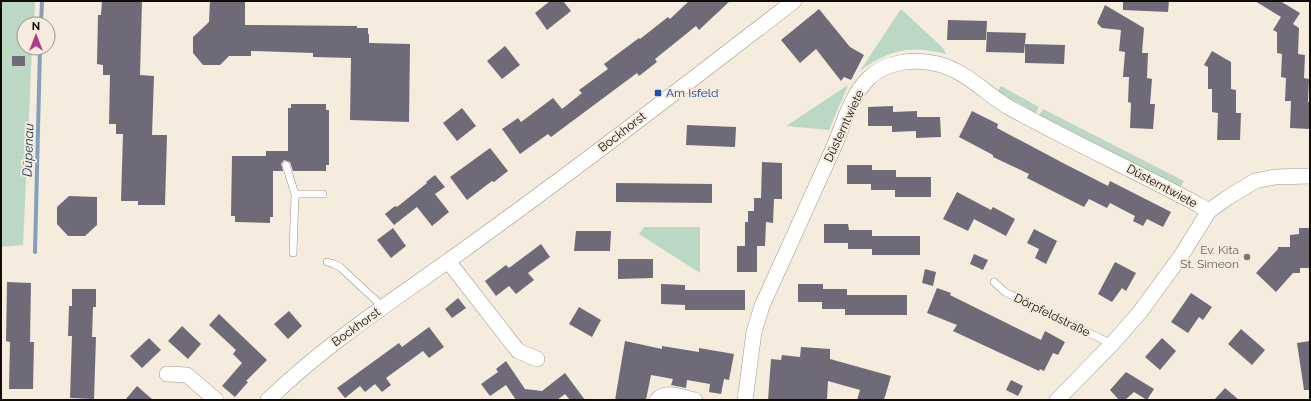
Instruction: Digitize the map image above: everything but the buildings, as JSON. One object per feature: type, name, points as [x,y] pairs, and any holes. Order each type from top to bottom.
[{"type":"street","name":"Bockhorst","points":[[268,400],[311,361],[549,188],[787,3]]},
{"type":"street","name":"Düsterntwiete","points":[[745,400],[754,332],[762,306],[853,100],[860,88],[868,79],[877,72],[886,68],[899,63],[913,61],[939,64],[953,69],[1009,107],[1200,205],[1209,212]]},
{"type":"street","points":[[1056,400],[1112,344],[1140,312],[1181,256],[1209,212],[1227,198],[1254,181],[1310,176]]},
{"type":"street","points":[[448,261],[518,351],[537,359]]},
{"type":"street","points":[[167,374],[187,375],[216,400]]},
{"type":"street","points":[[657,400],[663,395],[695,400]]},
{"type":"lane","points":[[286,165],[295,194],[293,253]]},
{"type":"lane","points":[[295,194],[323,194]]},
{"type":"lane","points":[[327,262],[340,267],[383,308]]},
{"type":"lane","name":"Dörpfeldstraße","points":[[994,282],[1005,292],[1112,344]]},
{"type":"green space","points":[[1,1],[35,1],[34,16],[16,16],[16,56],[32,56],[23,245],[1,247]]},
{"type":"green space","points":[[901,9],[943,48],[946,54],[922,50],[901,51],[881,58],[860,71]]},
{"type":"green space","points":[[848,85],[829,130],[786,126]]},
{"type":"green space","points":[[1001,86],[1039,107],[1036,113],[998,91]]},
{"type":"green space","points":[[1043,109],[1184,181],[1180,188],[1039,115]]},
{"type":"green space","points":[[644,227],[700,227],[700,273],[639,234]]},
{"type":"waterway","name":"Düpenau","points":[[41,16],[42,1]]},
{"type":"waterway","name":"Düpenau","points":[[35,252],[40,56]]},
{"type":"place","name":"Am Isfeld","points":[[658,93]]},
{"type":"place","name":"Ev. Kita St. Simeon","points":[[1247,257]]}]
